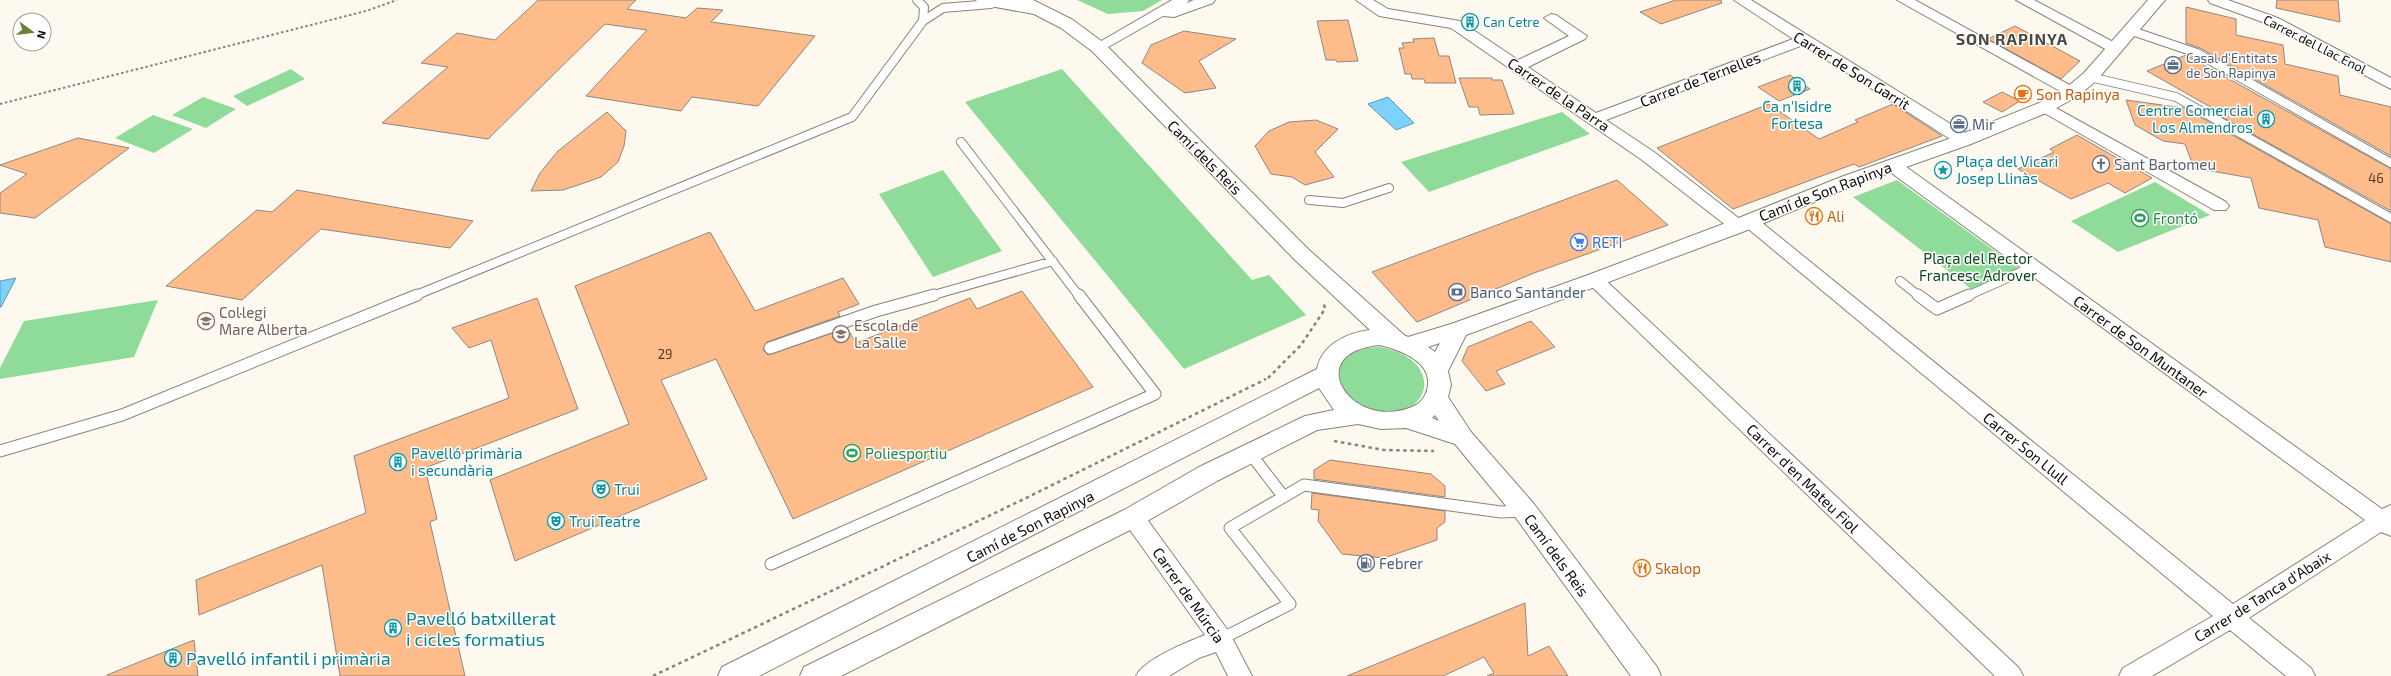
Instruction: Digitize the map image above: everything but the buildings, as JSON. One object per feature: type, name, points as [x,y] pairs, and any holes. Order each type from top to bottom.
[{"type":"street","name":"Camí dels Reis","points":[[984,0],[1013,2],[1044,11],[1067,24],[1098,47],[1295,248],[1360,310],[1402,342]]},
{"type":"street","points":[[1098,47],[1182,0]]},
{"type":"street","points":[[1144,21],[1191,7],[1208,0]]},
{"type":"street","name":"Carrer de la Parra","points":[[1363,0],[1384,13],[1455,24],[1595,119],[1743,224]]},
{"type":"street","name":"Carrer de Son Garrit","points":[[1741,0],[1964,140]]},
{"type":"street","points":[[1904,0],[2072,92]]},
{"type":"street","points":[[2023,0],[2114,48]]},
{"type":"street","name":"Camí de Son Rapinya","points":[[1402,342],[1458,330],[1595,280],[1743,224],[1892,165],[1964,140],[2045,107],[2072,92],[2090,77],[2129,30],[2157,0]]},
{"type":"street","name":"Carrer del Llac Enol","points":[[2215,0],[2273,21],[2391,84]]},
{"type":"street","points":[[1517,66],[1580,36],[1551,18]]},
{"type":"street","name":"Carrer de Ternelles","points":[[1595,119],[1804,40]]},
{"type":"street","points":[[2045,107],[2220,206]]},
{"type":"street","name":"Carrer de Son Muntaner","points":[[1892,165],[2032,267],[2388,520]]},
{"type":"street","name":"Carrer Son Llull","points":[[1743,224],[2232,617],[2303,676]]},
{"type":"street","name":"Carrer d'en Mateu Fiol","points":[[1595,280],[2011,676]]},
{"type":"street","points":[[1346,345],[1360,310]]},
{"type":"street","points":[[1437,370],[1458,330]]},
{"type":"street","points":[[1380,337],[1402,342],[1422,351],[1437,370],[1440,384],[1436,398],[1430,407],[1407,419],[1391,421],[1374,420],[1358,415],[1344,407],[1334,397],[1328,386],[1327,374],[1329,363],[1336,353],[1346,345],[1362,339],[1380,337]]},
{"type":"street","name":"Camí de Son Rapinya","points":[[732,676],[1327,374]]},
{"type":"street","name":"Camí dels Reis","points":[[1436,398],[1463,438],[1525,512],[1647,676]]},
{"type":"street","points":[[814,676],[1133,517],[1250,453],[1313,422],[1358,415]]},
{"type":"street","points":[[1407,419],[1463,438]]},
{"type":"street","name":"Carrer de Múrcia","points":[[1133,517],[1221,640],[1240,676]]},
{"type":"street","name":"Carrer de Tanca d'Abaix","points":[[2131,676],[2232,617],[2388,520]]},
{"type":"street","points":[[1148,676],[1191,651],[1221,640]]},
{"type":"lane","points":[[917,0],[924,7],[923,20]]},
{"type":"lane","points":[[0,451],[122,415],[852,117],[923,20],[944,8],[967,4],[1013,2]]},
{"type":"lane","points":[[2129,30],[2197,53],[2391,163]]},
{"type":"lane","points":[[2090,77],[2176,97],[2391,218]]},
{"type":"lane","points":[[771,564],[1155,394],[961,142]]},
{"type":"lane","points":[[1309,200],[1343,203],[1390,188]]},
{"type":"lane","points":[[770,348],[876,311],[1053,261]]},
{"type":"lane","points":[[1900,281],[1937,310],[2032,267]]},
{"type":"lane","points":[[1250,453],[1283,496]]},
{"type":"lane","points":[[1221,640],[1290,604],[1230,528],[1304,485],[1501,512],[1525,512]]},
{"type":"path","points":[[0,104],[366,11],[397,0]]},
{"type":"green space","points":[[1077,0],[1162,0],[1143,11],[1108,14]]},
{"type":"green space","points":[[291,69],[305,79],[247,106],[233,96]]},
{"type":"green space","points":[[1062,69],[1252,280],[1269,275],[1306,315],[1184,369],[965,102]]},
{"type":"green space","points":[[203,97],[236,109],[206,128],[172,115]]},
{"type":"green space","points":[[1562,112],[1590,134],[1429,192],[1401,162]]},
{"type":"green space","points":[[153,115],[193,129],[154,153],[115,138]]},
{"type":"green space","points":[[943,170],[1002,251],[933,277],[879,194]]},
{"type":"green space","name":"Plaça del Rector Francesc Adrover","points":[[1897,180],[2022,271],[1975,292],[1853,197]]},
{"type":"green space","name":"Frontó","points":[[2155,182],[2210,215],[2118,252],[2071,221]]},
{"type":"green space","points":[[158,300],[134,357],[0,379],[0,368],[24,321]]},
{"type":"green space","points":[[1379,347],[1400,353],[1415,363],[1423,375],[1424,387],[1420,398],[1410,407],[1396,412],[1361,408],[1340,391],[1337,369],[1344,358],[1349,354],[1360,350]]},
{"type":"water","points":[[1388,97],[1414,123],[1396,130],[1368,104]]},
{"type":"water","points":[[16,278],[1,307],[0,307],[0,281]]},
{"type":"place","name":"Can Cetre","points":[[1470,22]]},
{"type":"place","name":"Casal d'Entitats de Son Rapinya","points":[[2173,65]]},
{"type":"place","name":"Ca n'Isidre Fortesa","points":[[1797,86]]},
{"type":"place","name":"Son Rapinya","points":[[2023,94]]},
{"type":"place","name":"Centre Comercial Los Almendros","points":[[2266,119]]},
{"type":"place","name":"Mir","points":[[1959,124]]},
{"type":"place","name":"Sant Bartomeu","points":[[2101,164]]},
{"type":"place","name":"Plaça del Vicari Josep Llinàs","points":[[1943,170]]},
{"type":"place","name":"Ali","points":[[1814,216]]},
{"type":"place","name":"Frontó","points":[[2140,218]]},
{"type":"place","name":"RETI","points":[[1579,242]]},
{"type":"place","name":"Banco Santander","points":[[1457,292]]},
{"type":"place","name":"Col·legi Mare Alberta","points":[[206,321]]},
{"type":"place","name":"Escola de La Salle","points":[[841,334]]},
{"type":"place","name":"Poliesportiu","points":[[852,453]]},
{"type":"place","name":"Pavelló primària i secundària","points":[[398,462]]},
{"type":"place","name":"Trui","points":[[601,489]]},
{"type":"place","name":"Trui Teatre","points":[[556,521]]},
{"type":"place","name":"Febrer","points":[[1366,563]]},
{"type":"place","name":"Skalop","points":[[1642,568]]},
{"type":"place","name":"Pavelló batxillerat i cicles formatius","points":[[393,628]]},
{"type":"place","name":"Pavelló infantil i primària","points":[[173,658]]},
{"type":"district","name":"SON RAPINYA","points":[[2012,38]]}]
